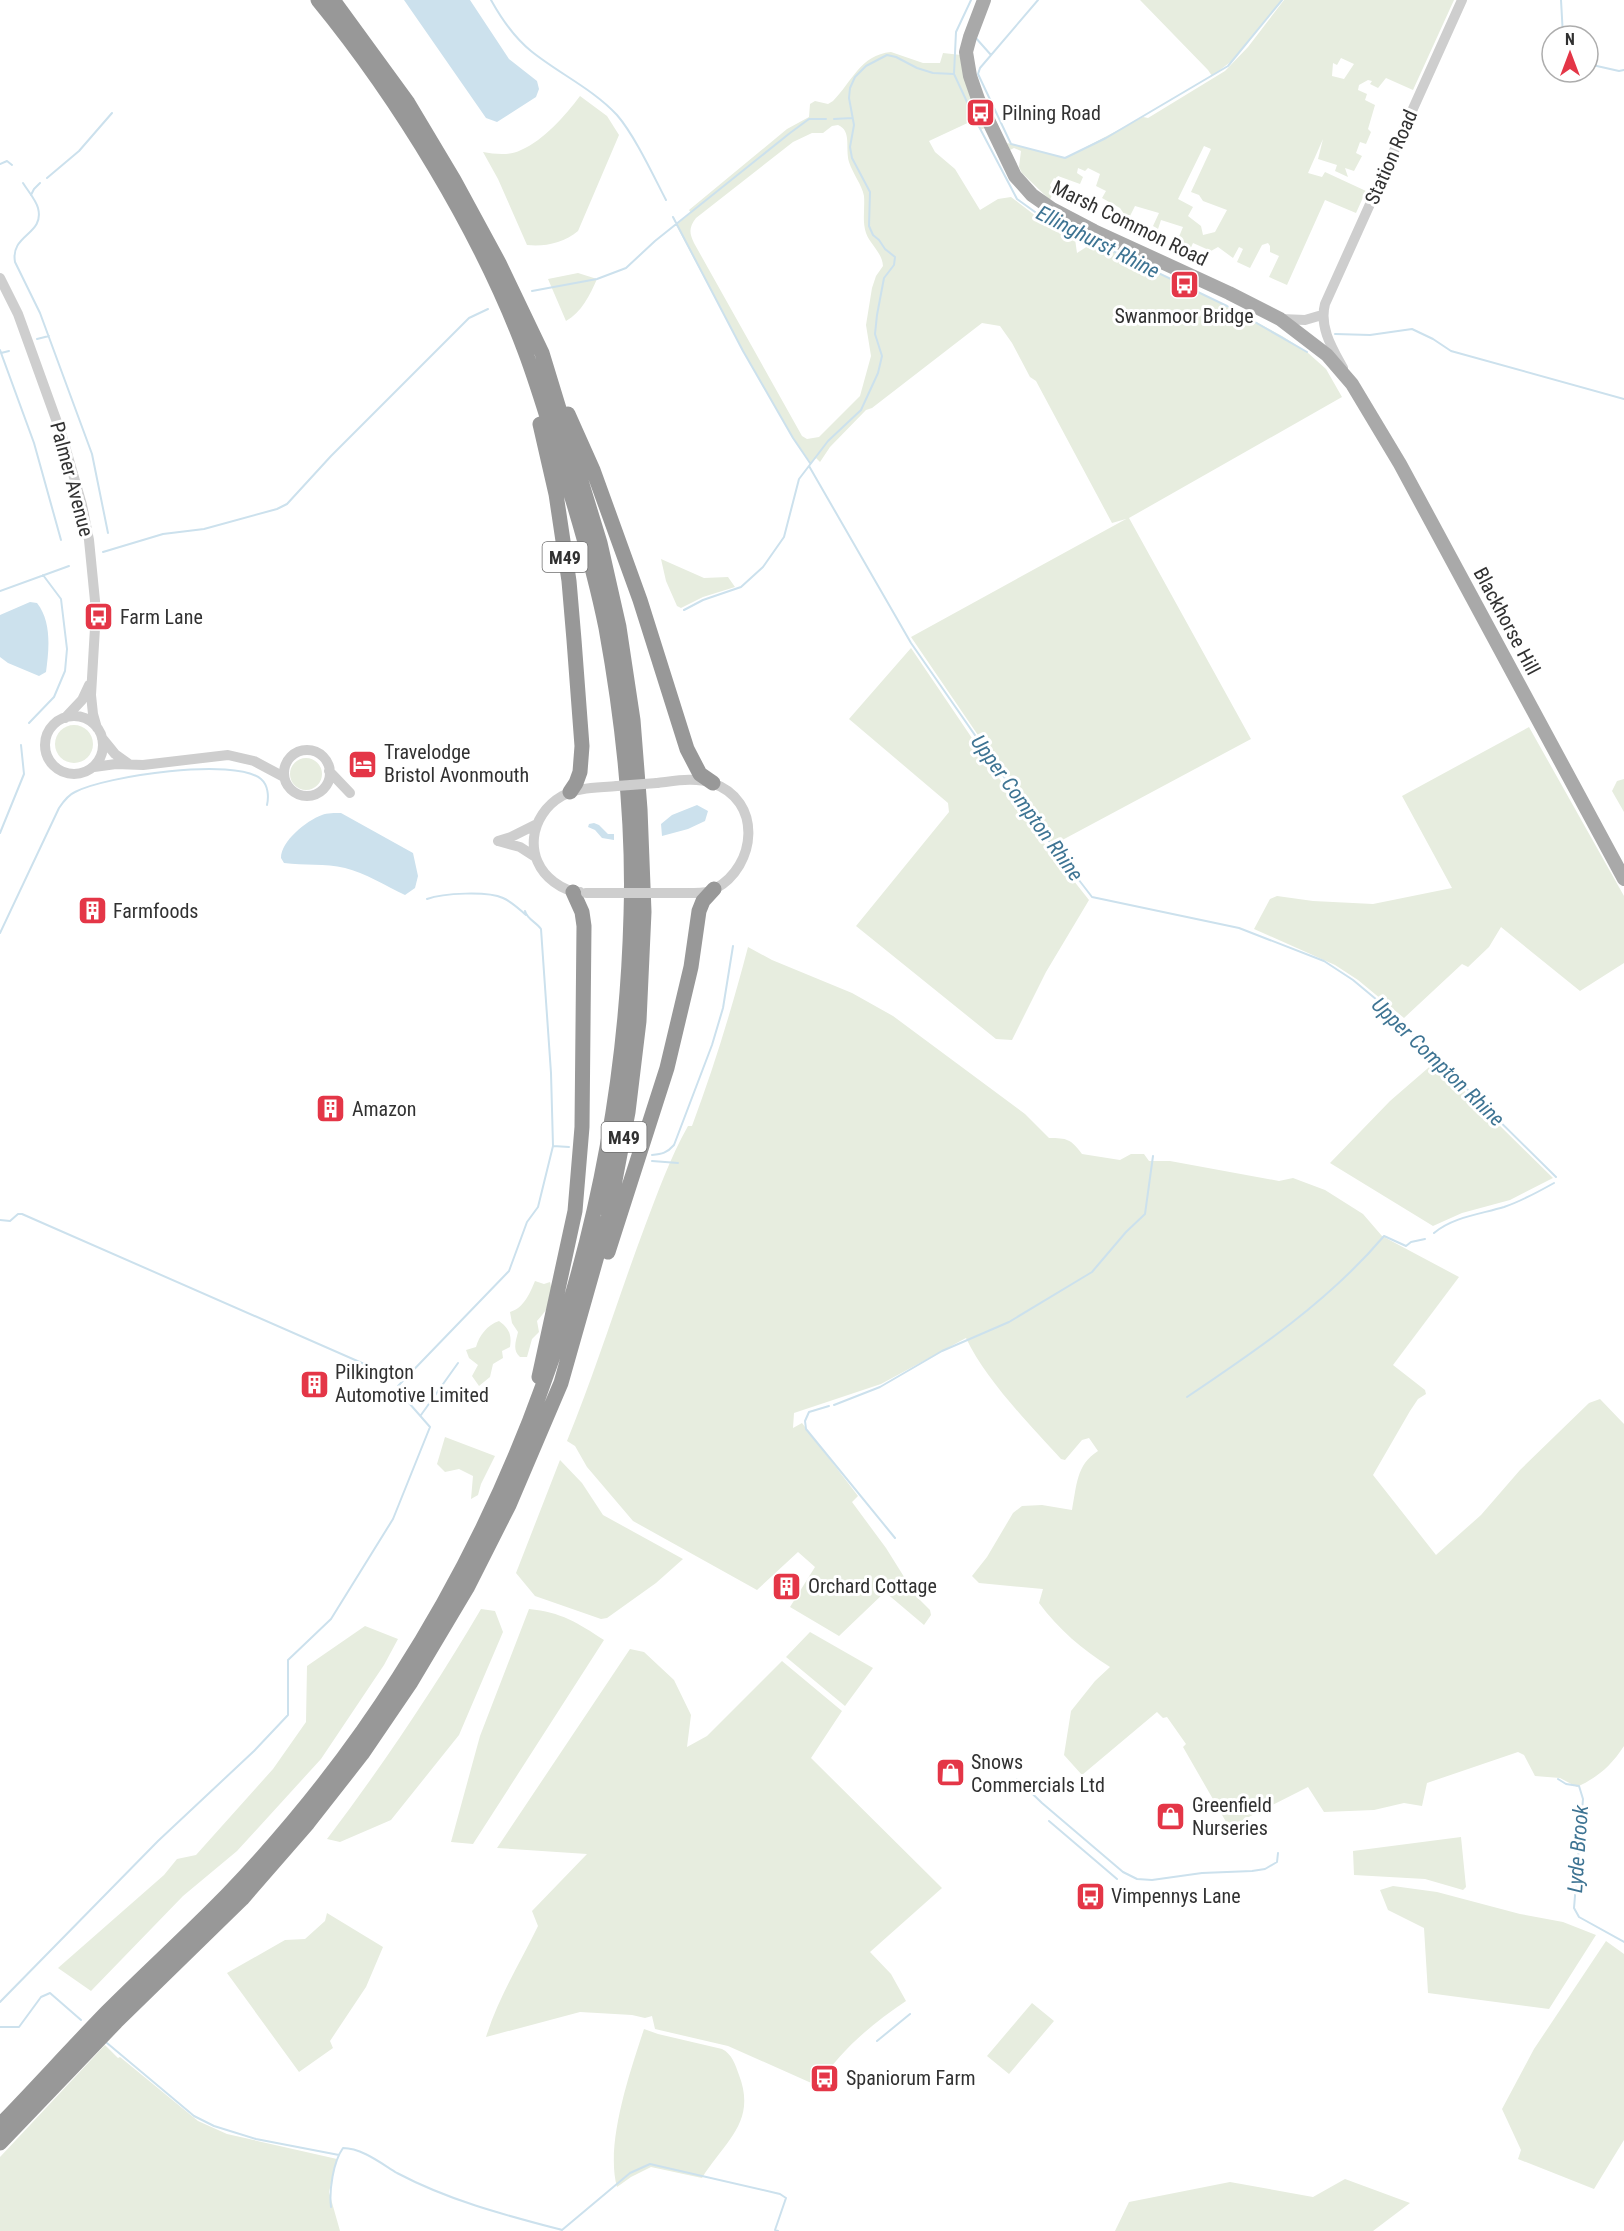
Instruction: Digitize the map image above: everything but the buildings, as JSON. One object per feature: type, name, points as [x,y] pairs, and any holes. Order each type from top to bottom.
[{"type":"highway","name":"M49","points":[[0,2126],[106,2013],[229,1893],[297,1816],[352,1746],[399,1678],[455,1584],[496,1502],[555,1355],[595,1215],[611,1129],[625,1020],[632,912],[628,808],[620,721],[606,628],[588,548],[527,355],[489,267],[444,185],[394,105],[343,31],[318,0]]},
{"type":"highway","name":"M49","points":[[333,0],[408,103],[454,180],[499,263],[542,353],[593,470],[640,600],[687,749],[700,774],[713,783]]},
{"type":"highway","name":"M49","points":[[514,323],[556,494],[569,581],[582,746],[580,772],[570,792]]},
{"type":"highway","name":"M49","points":[[542,353],[586,493],[619,627],[633,720],[640,809],[644,912],[639,1022],[628,1112],[605,1228],[561,1383]]},
{"type":"highway","name":"M49","points":[[0,2143],[116,2022],[242,1899],[308,1822],[362,1754],[411,1682],[467,1588],[509,1505],[578,1346],[667,1068],[691,967],[699,911],[703,901],[714,890]]},
{"type":"highway","name":"M49","points":[[529,1420],[575,1211],[580,1162],[585,927],[579,892]]},
{"type":"main road","name":"Marsh Common Road","points":[[984,0],[966,52],[969,76],[1015,176],[1032,195],[1052,209],[1094,231],[1280,319],[1327,354],[1352,384]]},
{"type":"main road","name":"Blackhorse Hill","points":[[1352,384],[1400,464],[1624,879]]},
{"type":"street","name":"Station Road","points":[[1322,315],[1330,291],[1462,0]]},
{"type":"street","name":"Palmer Avenue","points":[[1,282],[18,314],[62,436],[82,505],[89,540],[96,611],[91,682],[93,714],[99,732]]},
{"type":"street","points":[[1280,319],[1305,320],[1322,315],[1328,339],[1352,384]]},
{"type":"street","name":"Palmer Avenue","points":[[64,718],[82,700],[91,682]]},
{"type":"street","points":[[99,732],[102,753],[94,766],[87,771],[70,774],[62,772],[50,761],[45,748],[48,734],[57,722],[64,718],[82,717],[99,732],[115,754],[130,764]]},
{"type":"street","points":[[254,762],[276,762],[297,753],[312,752],[325,760],[329,771],[350,793],[322,790]]},
{"type":"street","points":[[94,766],[153,764],[228,755],[254,762],[284,777]]},
{"type":"street","points":[[291,757],[284,770],[284,777],[289,788],[300,795],[313,795],[322,790],[327,784],[329,771]]},
{"type":"street","points":[[699,780],[713,783],[733,796],[743,809],[747,820],[749,842],[739,868],[714,890],[688,893],[579,892],[550,879],[541,870],[534,856],[533,834],[544,811],[553,802],[570,792],[699,780]]},
{"type":"street","points":[[534,856],[520,847],[498,841],[537,824]]},
{"type":"shaded area","points":[[1140,0],[1282,0],[1233,60],[1212,76]]},
{"type":"shaded area","points":[[1284,0],[1454,0],[1413,90],[1386,78],[1378,88],[1370,84],[1372,81],[1368,80],[1359,85],[1358,90],[1367,94],[1365,100],[1375,105],[1368,129],[1371,132],[1366,144],[1360,142],[1356,153],[1362,156],[1354,171],[1345,168],[1348,177],[1335,171],[1337,165],[1318,159],[1323,139],[1308,173],[1322,177],[1325,172],[1366,191],[1356,213],[1325,200],[1287,285],[1269,277],[1279,256],[1270,252],[1268,243],[1262,245],[1250,268],[1237,262],[1243,249],[1239,247],[1233,258],[1218,247],[1211,251],[1193,243],[1189,252],[1176,244],[1183,227],[1161,220],[1158,229],[1153,226],[1159,213],[1135,206],[1128,220],[1120,208],[1102,198],[1106,191],[1096,186],[1100,174],[1088,168],[1085,171],[1078,168],[1077,173],[1083,177],[1080,184],[1058,176],[1054,178],[1050,185],[1053,192],[1050,200],[1022,173],[1019,167],[1021,151],[1014,148],[1010,150],[1007,143],[1065,158],[1143,117],[1148,118],[1225,71],[1248,47]],"holes":[[[1341,58],[1354,64],[1344,79],[1332,76],[1333,63],[1337,65]],[[1204,146],[1211,149],[1191,192],[1199,195],[1203,201],[1227,210],[1215,232],[1203,235],[1201,226],[1188,216],[1193,207],[1178,199]]]},
{"type":"shaded area","points":[[891,52],[923,63],[940,63],[943,53],[961,55],[985,128],[980,130],[974,120],[929,141],[935,152],[955,169],[980,210],[998,199],[1011,197],[1041,220],[1071,235],[1075,239],[1077,253],[1094,242],[1227,306],[1307,352],[1326,369],[1342,397],[1129,518],[1251,739],[1053,845],[911,637],[1126,519],[1112,523],[1036,381],[1030,377],[1000,326],[982,323],[872,408],[866,410],[830,447],[820,462],[816,458],[811,463],[793,438],[743,351],[676,225],[691,213],[689,210],[787,129],[809,117],[810,104],[815,101],[828,104],[833,101],[864,64],[880,54]],"holes":[[[838,125],[847,135],[849,162],[864,196],[866,233],[881,257],[883,266],[872,288],[866,325],[871,356],[860,396],[819,437],[807,439],[802,436],[694,243],[690,230],[696,218],[793,142],[812,133],[823,133],[832,126]]]},
{"type":"shaded area","points":[[580,96],[607,116],[619,135],[578,231],[567,239],[554,243],[527,245],[498,179],[483,152],[507,154],[530,146],[553,127]]},
{"type":"shaded area","points":[[578,273],[597,279],[581,308],[566,321],[548,279]]},
{"type":"shaded area","points":[[661,559],[704,578],[728,577],[735,587],[703,597],[681,608],[677,606],[666,581]]},
{"type":"shaded area","points":[[911,648],[1039,837],[1089,900],[1046,972],[1012,1040],[996,1039],[856,926],[949,812],[948,803],[849,719]]},
{"type":"shaded area","points":[[74,725],[81,726],[87,731],[92,737],[92,751],[87,757],[81,762],[74,763],[67,762],[61,757],[56,751],[55,744],[56,737],[61,731],[67,726]]},
{"type":"shaded area","points":[[1529,727],[1624,896],[1624,963],[1580,991],[1501,927],[1489,947],[1468,967],[1462,964],[1404,1018],[1358,980],[1335,965],[1254,929],[1270,899],[1277,896],[1313,901],[1373,904],[1452,888],[1402,796]]},
{"type":"shaded area","points":[[306,758],[318,762],[322,774],[318,786],[306,790],[294,786],[290,774],[294,762]]},
{"type":"shaded area","points":[[1624,779],[1624,812],[1612,791],[1617,781]]},
{"type":"shaded area","points":[[748,947],[772,960],[852,993],[893,1016],[1025,1114],[1049,1138],[1068,1140],[1082,1154],[1120,1160],[1131,1154],[1144,1154],[1149,1161],[1170,1161],[1279,1181],[1293,1178],[1325,1190],[1363,1214],[1382,1236],[1459,1277],[1393,1365],[1425,1390],[1426,1394],[1418,1399],[1410,1411],[1373,1475],[1436,1555],[1481,1515],[1520,1470],[1589,1403],[1600,1399],[1624,1424],[1624,1746],[1609,1765],[1598,1775],[1577,1787],[1560,1778],[1535,1776],[1524,1755],[1518,1752],[1427,1783],[1422,1806],[1404,1803],[1374,1810],[1324,1812],[1308,1787],[1229,1827],[1183,1747],[1186,1744],[1167,1717],[1163,1718],[1157,1712],[1082,1775],[1064,1755],[1071,1711],[1095,1681],[1110,1667],[1072,1638],[1047,1613],[1039,1603],[1043,1589],[979,1583],[972,1576],[987,1557],[1013,1513],[1022,1506],[1042,1505],[1072,1510],[1081,1469],[1098,1451],[1089,1438],[1082,1440],[1065,1460],[1061,1459],[996,1385],[974,1354],[966,1338],[881,1384],[794,1413],[793,1428],[802,1423],[858,1496],[852,1502],[886,1548],[916,1596],[930,1610],[931,1615],[924,1625],[885,1592],[839,1636],[790,1607],[815,1567],[798,1552],[757,1590],[633,1521],[587,1467],[575,1446],[567,1441],[660,1188],[688,1126],[692,1126],[708,1082]]},
{"type":"shaded area","points":[[1435,1062],[1553,1178],[1510,1200],[1462,1213],[1433,1226],[1330,1163],[1390,1101]]},
{"type":"shaded area","points":[[535,1281],[544,1284],[550,1282],[551,1298],[545,1312],[537,1321],[539,1332],[532,1339],[527,1357],[520,1357],[515,1348],[518,1332],[512,1323],[510,1312],[523,1304]]},
{"type":"shaded area","points":[[499,1321],[509,1332],[510,1347],[502,1351],[503,1358],[493,1364],[490,1377],[479,1386],[472,1376],[478,1365],[469,1358],[466,1350],[476,1347],[484,1331]]},
{"type":"shaded area","points":[[445,1437],[495,1456],[478,1495],[471,1499],[473,1476],[459,1469],[445,1472],[437,1464]]},
{"type":"shaded area","points":[[560,1460],[582,1483],[603,1515],[683,1559],[656,1583],[607,1618],[601,1619],[535,1596],[516,1573]]},
{"type":"shaded area","points":[[481,1609],[495,1611],[503,1632],[459,1735],[391,1820],[340,1842],[327,1839],[407,1726]]},
{"type":"shaded area","points":[[529,1609],[569,1619],[604,1640],[473,1844],[451,1842],[480,1736]]},
{"type":"shaded area","points":[[365,1626],[398,1639],[384,1665],[321,1759],[237,1851],[183,1896],[91,1991],[58,1968],[164,1875],[177,1859],[196,1855],[273,1769],[306,1722],[307,1666]]},
{"type":"shaded area","points":[[810,1632],[873,1668],[845,1706],[786,1657]]},
{"type":"shaded area","points":[[630,1649],[644,1652],[674,1680],[691,1715],[687,1747],[707,1736],[782,1661],[842,1711],[811,1758],[942,1888],[870,1952],[891,1974],[906,2001],[881,2019],[847,2049],[818,2086],[728,2046],[655,2029],[652,2016],[645,2018],[580,2012],[486,2037],[503,1994],[538,1926],[532,1911],[587,1854],[497,1848]]},
{"type":"shaded area","points":[[1461,1837],[1466,1887],[1463,1890],[1425,1879],[1354,1875],[1353,1851]]},
{"type":"shaded area","points":[[1393,1886],[1437,1892],[1520,1914],[1563,1922],[1596,1935],[1549,2009],[1428,1993],[1424,1928],[1388,1910],[1380,1890]]},
{"type":"shaded area","points":[[327,1913],[383,1947],[366,1987],[330,2041],[333,2048],[299,2072],[227,1973],[285,1940],[305,1939],[325,1921]]},
{"type":"shaded area","points":[[1606,1941],[1624,1954],[1624,2140],[1594,2189],[1518,2159],[1521,2150],[1502,2109],[1534,2049]]},
{"type":"shaded area","points":[[1032,2003],[1054,2021],[1009,2074],[987,2056]]},
{"type":"shaded area","points":[[644,2029],[725,2051],[733,2060],[739,2075],[744,2091],[744,2106],[736,2130],[729,2142],[702,2178],[651,2167],[617,2187],[614,2150],[617,2129],[626,2087]]},
{"type":"shaded area","points":[[105,2045],[118,2058],[120,2057],[198,2121],[227,2134],[337,2159],[329,2192],[340,2231],[0,2231],[0,2157]]},
{"type":"shaded area","points":[[1345,2179],[1410,2203],[1373,2231],[1115,2231],[1129,2202],[1230,2182],[1313,2197]]},
{"type":"water","points":[[404,0],[470,0],[509,59],[537,81],[539,89],[536,97],[497,122],[486,118]]},
{"type":"water","points":[[30,602],[37,603],[47,627],[46,672],[39,676],[8,663],[0,657],[0,615]]},
{"type":"water","points":[[697,805],[708,811],[705,821],[688,829],[662,836],[661,824],[672,815]]},
{"type":"water","points":[[341,813],[413,853],[418,876],[415,888],[405,895],[353,870],[284,863],[281,858],[282,852],[296,832],[322,815]]},
{"type":"water","points":[[594,823],[608,834],[614,834],[614,840],[602,838],[595,830],[588,827],[589,824]]},
{"type":"waterway","points":[[491,0],[499,14],[525,46],[597,97],[617,115],[637,145],[666,200]]},
{"type":"waterway","name":"Ellinghurst Rhine","points":[[971,0],[956,32],[954,74],[1017,199],[1042,217],[1227,306],[1307,352]]},
{"type":"waterway","points":[[1038,0],[980,68],[978,74],[1011,144],[1065,158],[1106,138],[1228,66],[1282,0]]},
{"type":"waterway","points":[[1561,0],[1562,24]]},
{"type":"waterway","points":[[975,37],[991,55]]},
{"type":"waterway","points":[[684,610],[703,600],[741,587],[763,567],[784,537],[799,479],[828,441],[861,410],[878,373],[882,356],[875,334],[877,315],[884,278],[894,265],[895,257],[873,235],[869,226],[870,192],[852,158],[850,147],[854,125],[849,98],[855,77],[866,66],[887,55],[933,73],[954,74]]},
{"type":"waterway","points":[[1600,67],[1624,70]]},
{"type":"waterway","points":[[47,178],[79,151],[112,113]]},
{"type":"waterway","points":[[834,119],[852,118]]},
{"type":"waterway","points":[[532,291],[597,279],[626,268],[655,241],[790,133],[809,119],[826,119]]},
{"type":"waterway","points":[[0,164],[7,161],[12,165]]},
{"type":"waterway","points":[[23,183],[37,205],[39,217],[37,224],[17,246],[15,262],[40,313],[92,454],[108,533]]},
{"type":"waterway","points":[[31,195],[40,183]]},
{"type":"waterway","points":[[673,217],[743,351],[810,463]]},
{"type":"waterway","points":[[103,552],[163,534],[204,529],[277,509],[287,504],[331,456],[469,318],[488,309]]},
{"type":"waterway","points":[[1335,334],[1370,335],[1412,329],[1451,351],[1624,399]]},
{"type":"waterway","points":[[37,339],[49,336]]},
{"type":"waterway","points":[[0,350],[34,443],[61,540]]},
{"type":"waterway","points":[[1,353],[9,351]]},
{"type":"waterway","name":"Upper Compton Rhine","points":[[809,466],[911,643],[1045,836],[1092,897],[1239,928],[1324,961],[1353,980],[1377,1000],[1556,1177]]},
{"type":"waterway","points":[[0,591],[69,566]]},
{"type":"waterway","points":[[29,723],[54,697],[65,671],[67,649],[61,599],[43,575]]},
{"type":"waterway","points":[[0,833],[24,774],[21,745]]},
{"type":"waterway","points":[[0,933],[59,808],[75,792],[113,780],[140,775],[199,769],[225,770],[247,773],[261,779],[267,791],[267,805]]},
{"type":"waterway","points":[[427,899],[444,895],[487,894],[503,898],[526,915]]},
{"type":"waterway","points":[[0,2002],[158,1841],[254,1751],[288,1715],[288,1660],[331,1619],[393,1519],[430,1427],[409,1403],[397,1394],[398,1386],[509,1271],[527,1222],[538,1207],[553,1146],[551,1073],[541,929],[525,911]]},
{"type":"waterway","points":[[652,1155],[664,1153],[674,1145],[712,1045],[723,1008],[733,946]]},
{"type":"waterway","points":[[553,1146],[569,1147]]},
{"type":"waterway","points":[[834,1405],[880,1387],[942,1351],[1009,1322],[1092,1272],[1126,1232],[1145,1214],[1153,1156]]},
{"type":"waterway","points":[[652,1161],[678,1163]]},
{"type":"waterway","points":[[1434,1233],[1458,1220],[1517,1202],[1554,1183]]},
{"type":"waterway","points":[[0,1220],[10,1221],[18,1214],[22,1214],[403,1381]]},
{"type":"waterway","points":[[1187,1397],[1266,1343],[1316,1303],[1363,1260],[1384,1236],[1406,1246],[1411,1242],[1425,1239]]},
{"type":"waterway","points":[[421,1415],[458,1363]]},
{"type":"waterway","points":[[829,1406],[809,1412],[805,1421],[806,1429],[895,1538]]},
{"type":"waterway","points":[[1017,1779],[1123,1872],[1137,1879],[1152,1880],[1202,1873],[1265,1869],[1277,1862],[1278,1853]]},
{"type":"waterway","name":"Lyde Brook","points":[[1558,1779],[1566,1784],[1579,1786],[1583,1799],[1574,1908],[1579,1917],[1624,1942]]},
{"type":"waterway","points":[[1049,1821],[1117,1879]]},
{"type":"waterway","points":[[0,2027],[19,2027],[41,1997],[50,1993],[81,2020]]},
{"type":"waterway","points":[[877,2041],[910,2014]]},
{"type":"waterway","points":[[107,2043],[194,2116],[214,2126],[256,2139],[339,2155]]},
{"type":"waterway","points":[[331,2207],[332,2177],[343,2148],[364,2154],[437,2192],[499,2213],[562,2230],[630,2173],[650,2164],[780,2194],[786,2198],[775,2230],[778,2231]]},
{"type":"place","name":"Pilning Road","points":[[981,113]]},
{"type":"place","name":"Swanmoor Bridge","points":[[1184,285]]},
{"type":"place","name":"Farm Lane","points":[[99,617]]},
{"type":"place","name":"Travelodge Bristol Avonmouth","points":[[363,764]]},
{"type":"place","name":"Farmfoods","points":[[92,911]]},
{"type":"place","name":"Amazon","points":[[331,1109]]},
{"type":"place","name":"Pilkington Automotive Limited","points":[[314,1384]]},
{"type":"place","name":"Orchard Cottage","points":[[787,1586]]},
{"type":"place","name":"Snows Commercials Ltd","points":[[950,1773]]},
{"type":"place","name":"Greenfield Nurseries","points":[[1171,1817]]},
{"type":"place","name":"Vimpennys Lane","points":[[1090,1896]]},
{"type":"place","name":"Spaniorum Farm","points":[[825,2078]]}]
